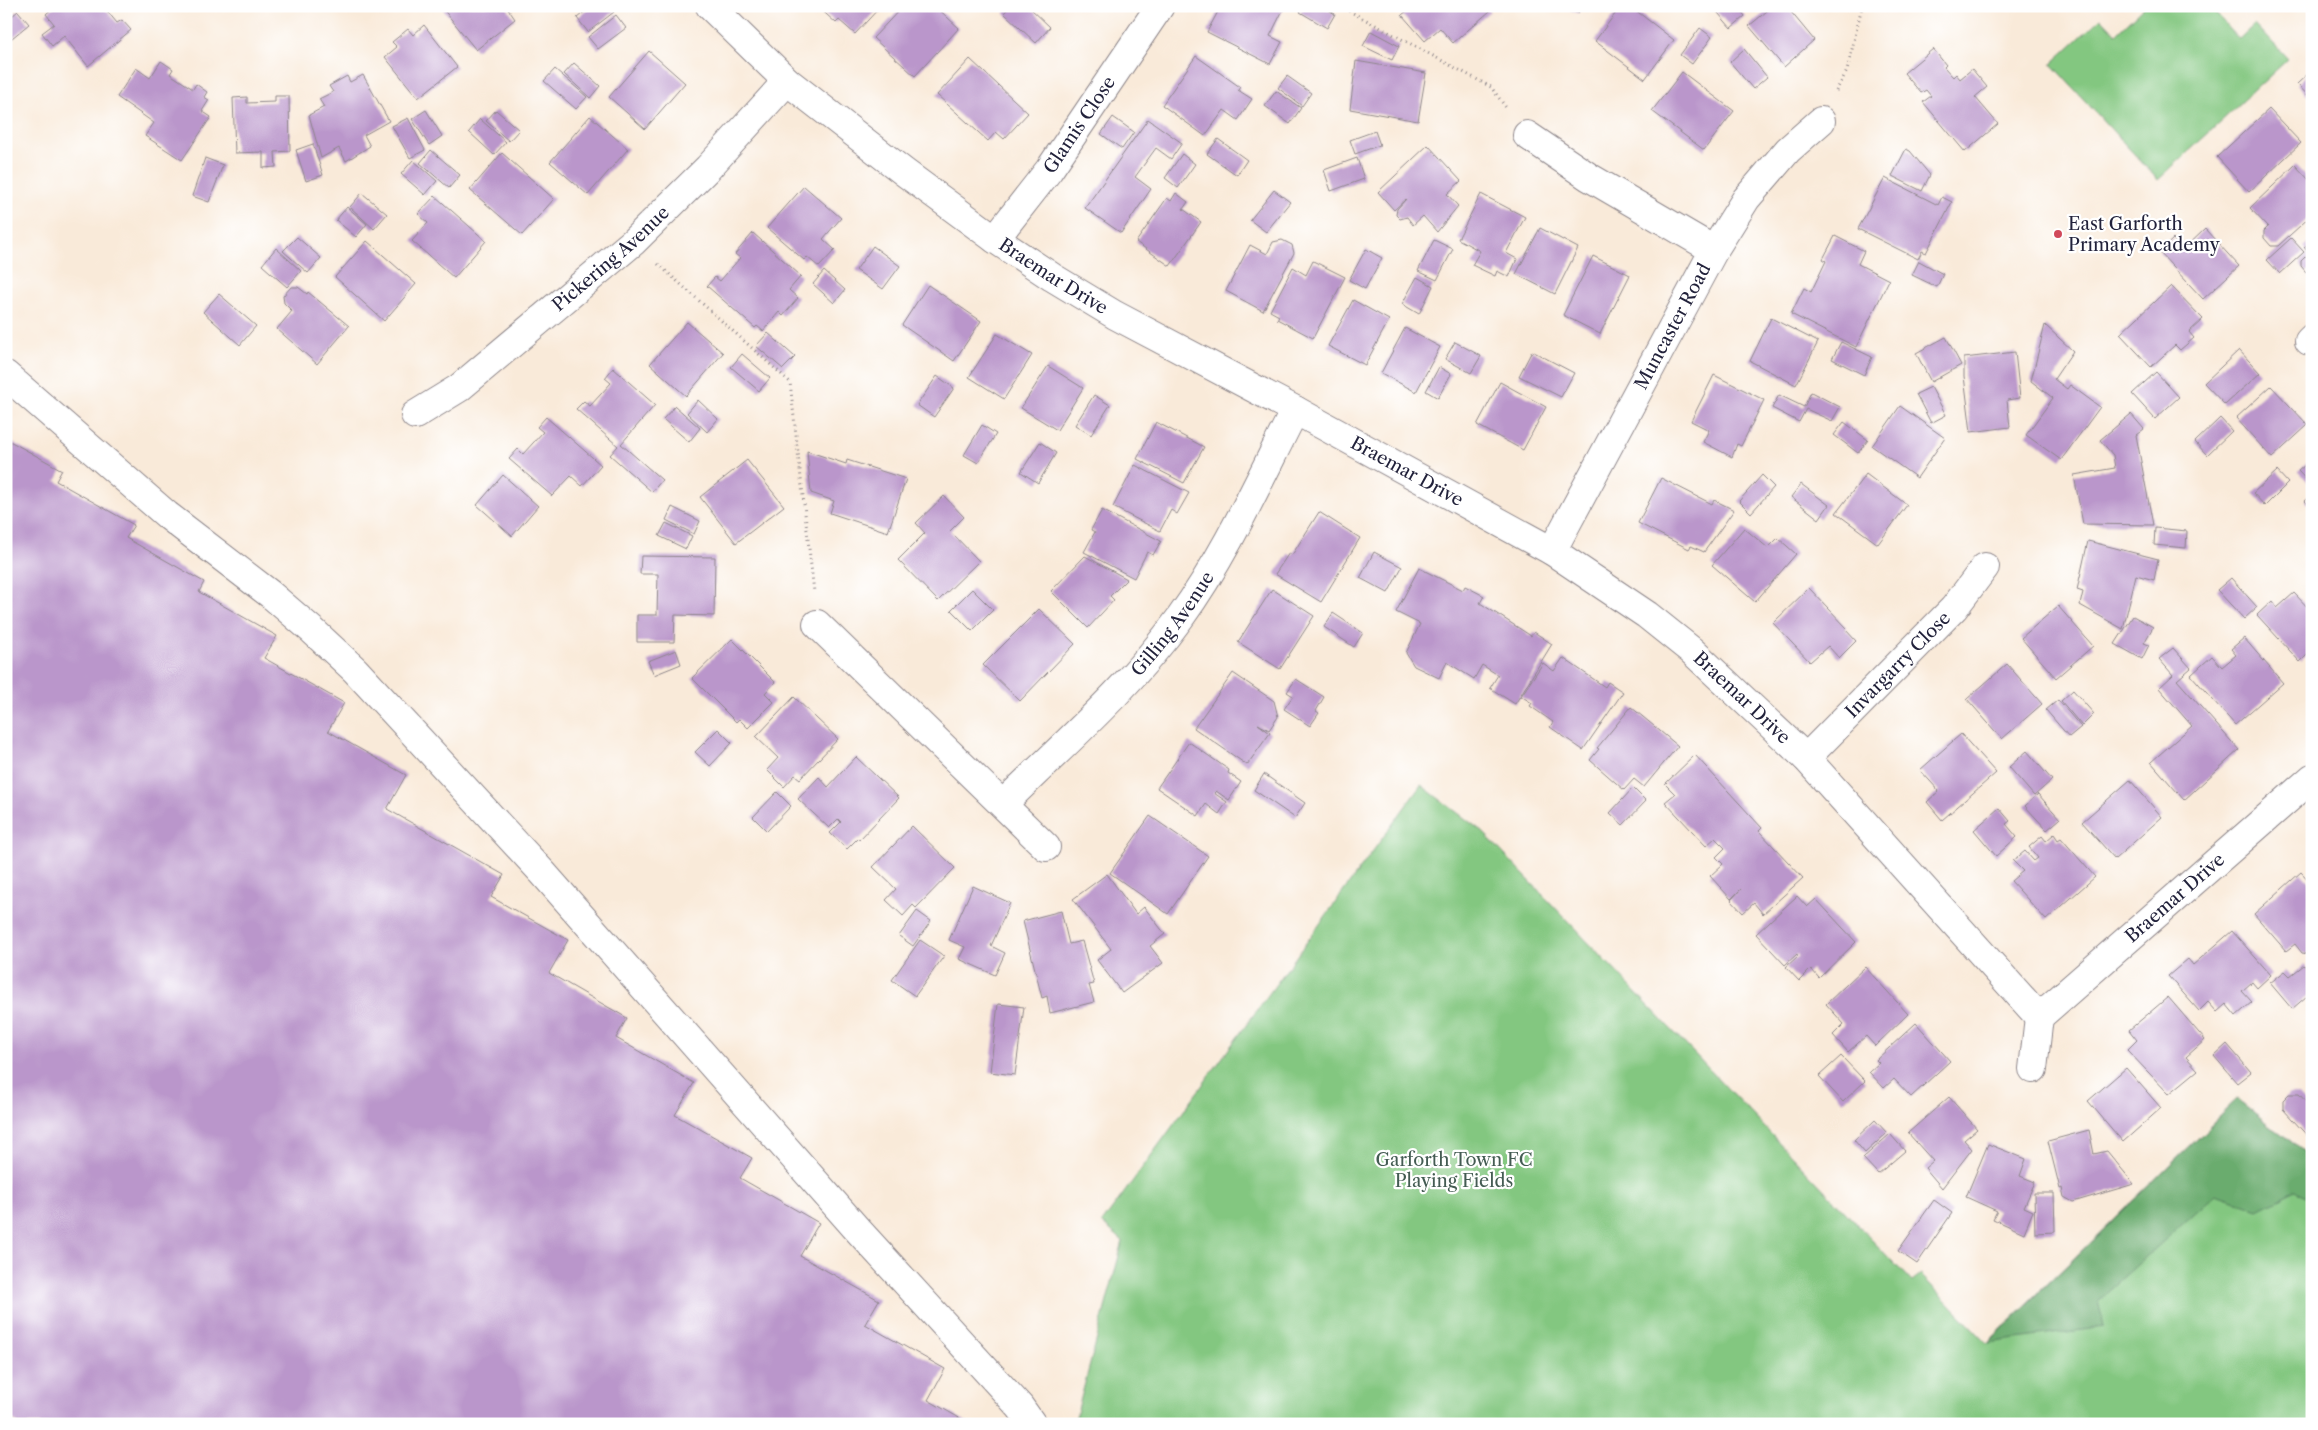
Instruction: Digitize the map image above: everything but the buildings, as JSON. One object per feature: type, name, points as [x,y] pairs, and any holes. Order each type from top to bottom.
[{"type":"street","name":"Braemar Drive","points":[[710,6],[787,81],[904,172],[996,239],[1116,315],[1552,550],[1648,615],[1692,651],[1806,758],[2039,1017],[2312,778]]},
{"type":"street","name":"Glamis Close","points":[[996,239],[1049,170],[1160,6]]},
{"type":"street","name":"Pickering Avenue","points":[[415,415],[458,388],[633,242],[708,168],[787,81]]},
{"type":"street","name":"Muncaster Road","points":[[1552,550],[1714,250],[1746,200],[1788,150],[1821,121]]},
{"type":"street","points":[[1527,135],[1589,177],[1714,250]]},
{"type":"street","points":[[6,375],[167,515],[270,594],[355,670],[543,872],[856,1228],[1020,1407],[1032,1424]]},
{"type":"street","name":"Gilling Avenue","points":[[1002,804],[1119,690],[1180,618],[1230,538],[1295,410]]},
{"type":"street","name":"Invargarry Close","points":[[1806,758],[1954,608],[1985,567]]},
{"type":"street","points":[[817,624],[1046,847]]},
{"type":"street","points":[[2033,1069],[2039,1017]]},
{"type":"path","points":[[1340,6],[1490,87],[1527,135]]},
{"type":"path","points":[[1821,121],[1847,71],[1862,6]]},
{"type":"path","points":[[633,242],[790,382],[817,624]]},
{"type":"green space","points":[[2145,6],[2209,6],[2239,39],[2255,24],[2288,59],[2158,180],[2051,64],[2101,18],[2116,34]]},
{"type":"green space","name":"Garforth Town FC Playing Fields","points":[[1421,785],[1483,832],[1912,1282],[1921,1275],[1987,1343],[2237,1099],[2312,1158],[2312,1424],[1074,1424],[1123,1241],[1102,1223]]},
{"type":"green space","points":[[2237,1099],[2312,1158],[2312,1200],[2296,1190],[2258,1209],[2216,1194],[2098,1300],[2104,1327],[1988,1343]]},
{"type":"place","name":"East Garforth Primary Academy","points":[[2058,234]]}]
